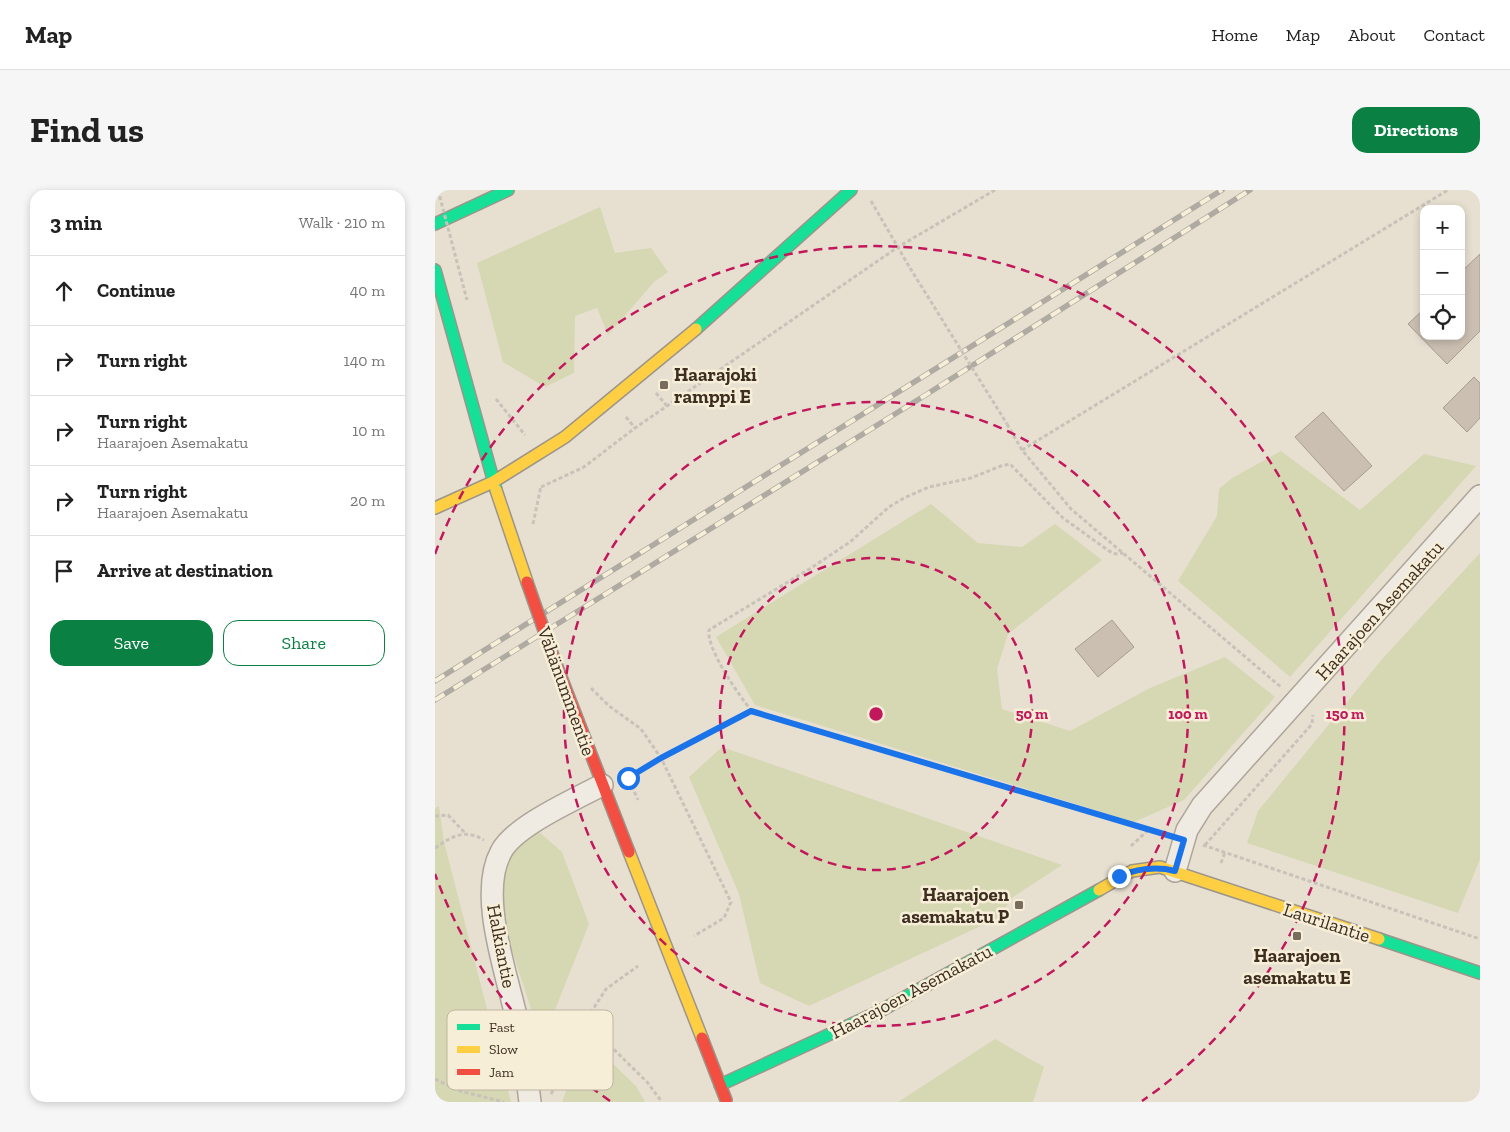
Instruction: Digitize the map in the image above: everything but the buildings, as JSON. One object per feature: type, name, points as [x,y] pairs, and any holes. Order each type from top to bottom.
[{"type":"main road","points":[[435,224],[508,190]]},
{"type":"main road","points":[[435,508],[493,482],[565,437],[697,328],[851,190]]},
{"type":"main road","name":"Vähänummentie","points":[[435,270],[493,482],[554,659],[727,1102]]},
{"type":"main road","name":"Haarajoen Asemakatu","points":[[720,1085],[880,1011],[1119,876],[1132,871],[1159,867],[1175,871]]},
{"type":"main road","name":"Laurilantie","points":[[1175,871],[1480,973]]},
{"type":"street","name":"Haarajoen Asemakatu","points":[[1175,871],[1184,840],[1202,806],[1480,496]]},
{"type":"street","name":"Halkiantie","points":[[515,1010],[492,913],[493,874],[501,850],[530,823],[602,785]]},
{"type":"path","points":[[439,190],[469,309]]},
{"type":"path","points":[[541,487],[584,467],[635,428],[898,247],[995,190]]},
{"type":"path","points":[[1023,450],[1448,190]]},
{"type":"path","points":[[869,198],[910,268],[1023,450],[1071,509],[1313,714],[1312,724],[1204,846]]},
{"type":"path","points":[[655,392],[667,406]]},
{"type":"path","points":[[495,398],[523,432],[533,458],[541,487],[532,528]]},
{"type":"path","points":[[624,415],[635,428]]},
{"type":"path","points":[[1123,553],[1109,552],[1063,518],[1010,464],[971,478],[929,487],[904,498],[889,507],[850,542],[709,630],[710,642],[735,689],[751,711],[1204,846],[1480,939]]},
{"type":"path","points":[[590,686],[609,706],[641,729],[661,758],[731,902],[724,918],[694,936]]},
{"type":"path","points":[[628,778],[661,758],[751,711]]},
{"type":"path","points":[[435,816],[448,815],[466,834]]},
{"type":"path","points":[[435,848],[453,835],[466,834],[481,838],[501,850]]},
{"type":"path","points":[[592,1010],[605,989],[638,966]]},
{"type":"path","points":[[613,1049],[647,1082],[662,1102]]},
{"type":"path","points":[[435,1079],[447,1085]]},
{"type":"path","points":[[458,1090],[504,1102]]},
{"type":"path","points":[[538,1100],[547,1090]]},
{"type":"green space","points":[[600,207],[615,253],[651,248],[668,272],[654,282],[608,335],[597,308],[575,316],[574,373],[545,387],[503,362],[477,263]]},
{"type":"green space","points":[[1281,451],[1360,510],[1424,454],[1476,466],[1290,677],[1178,581],[1217,516],[1219,489],[1232,478]]},
{"type":"green space","points":[[931,504],[978,543],[1022,547],[1055,524],[1102,560],[1008,634],[997,669],[1002,709],[1070,731],[1150,688],[1225,657],[1275,697],[1184,800],[1134,822],[755,705],[716,637]]},
{"type":"green space","points":[[1480,553],[1480,859],[1458,913],[1247,843],[1258,811],[1383,658]]},
{"type":"green space","points":[[722,747],[1062,865],[1013,897],[998,918],[809,1006],[760,983],[739,894],[689,777]]},
{"type":"green space","points":[[439,806],[444,842],[487,1010],[447,1010],[447,1090],[508,1090],[511,1102],[435,1102],[435,808]]},
{"type":"green space","points":[[538,831],[562,852],[589,924],[555,1010],[531,1010],[496,901],[510,854]]},
{"type":"green space","points":[[995,1039],[1044,1067],[1033,1102],[898,1102]]},
{"type":"green space","points":[[613,1064],[636,1086],[645,1102],[562,1102],[566,1090],[613,1090]]},
{"type":"railway","points":[[435,681],[1222,190]]},
{"type":"railway","points":[[435,700],[924,396],[1250,190]]},
{"type":"traffic: fast","points":[[435,224],[508,190]]},
{"type":"traffic: fast","points":[[696,329],[851,190]]},
{"type":"traffic: fast","points":[[435,270],[496,490]]},
{"type":"traffic: fast","points":[[720,1085],[880,1011],[1099,890]]},
{"type":"traffic: fast","points":[[1379,939],[1480,973]]},
{"type":"traffic: slow","points":[[435,508],[493,482],[565,437],[696,329]]},
{"type":"traffic: slow","points":[[496,490],[527,582]]},
{"type":"traffic: slow","points":[[629,852],[702,1038]]},
{"type":"traffic: slow","points":[[1099,890],[1132,871],[1160,867],[1379,939]]},
{"type":"traffic: jam","points":[[527,582],[554,659]]},
{"type":"traffic: jam","points":[[554,659],[629,852]]},
{"type":"traffic: jam","points":[[702,1038],[726,1100]]},
{"type":"place","name":"Haarajoki ramppi E","points":[[664,385]]},
{"type":"place","name":"Haarajoen asemakatu P","points":[[1019,905]]},
{"type":"place","name":"Haarajoen asemakatu E","points":[[1297,936]]},
{"type":"route","points":[[628,778],[661,758],[751,711],[1184,840],[1175,871],[1159,867],[1132,871],[1119,876]]}]
